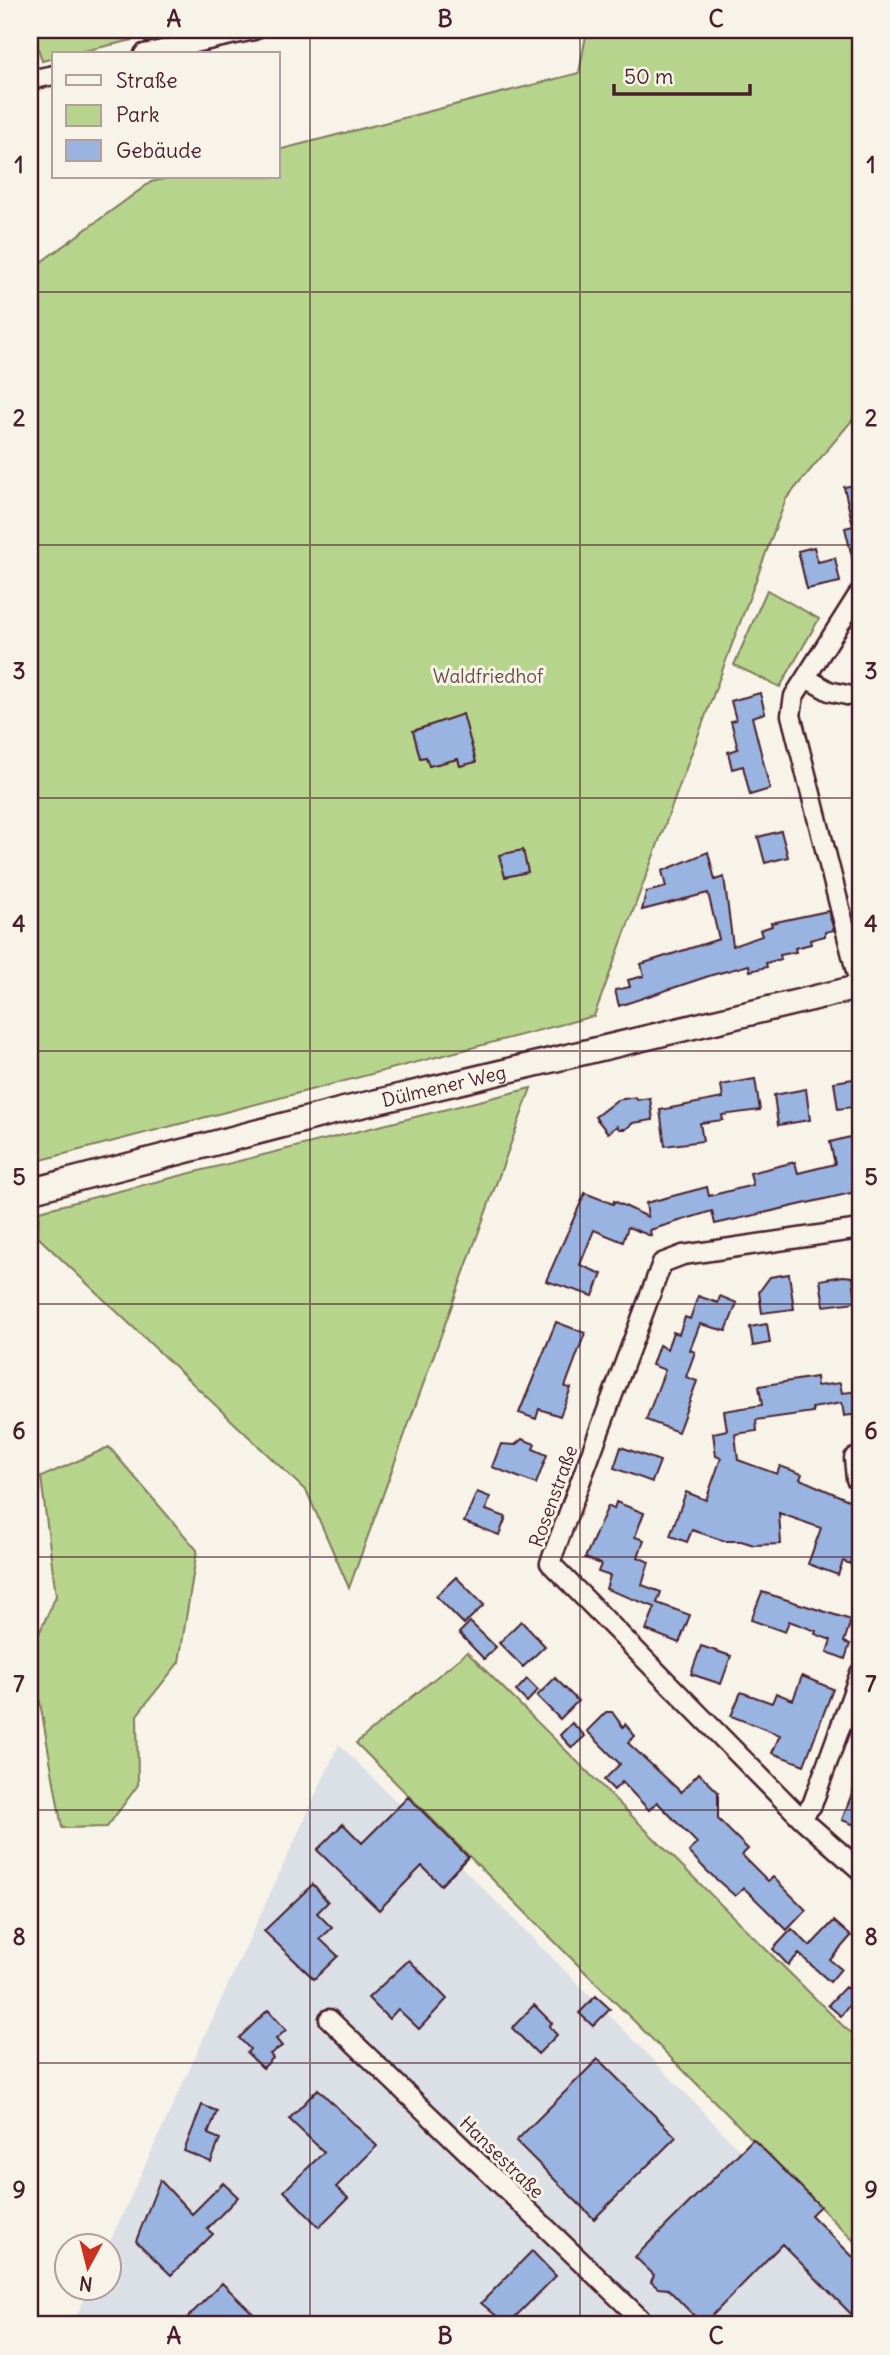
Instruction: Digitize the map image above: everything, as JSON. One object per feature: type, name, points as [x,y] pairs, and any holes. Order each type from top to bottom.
[{"type":"street","points":[[153,52],[254,30]]},
{"type":"street","points":[[30,80],[52,75]]},
{"type":"street","points":[[860,592],[794,696],[791,715],[860,987]]},
{"type":"street","points":[[806,678],[829,691],[860,698]]},
{"type":"street","name":"Dülmener Weg","points":[[30,1191],[342,1110],[860,987]]},
{"type":"street","name":"Rosenstraße","points":[[860,1229],[684,1255],[662,1263],[550,1563],[801,1818],[860,1870]]},
{"type":"street","points":[[860,1457],[854,1458],[856,1479],[860,1481]]},
{"type":"street","points":[[801,1818],[812,1805],[860,1673]]},
{"type":"street","name":"Hansestraße","points":[[329,2019],[647,2325]]},
{"type":"shaded area","points":[[339,1744],[638,2044],[860,2275],[860,2325],[72,2325],[83,2302],[122,2302],[122,2232],[114,2232]]},
{"type":"green space","points":[[33,30],[177,30],[80,52],[52,52],[52,58],[42,61]]},
{"type":"green space","name":"Waldfriedhof","points":[[587,30],[860,30],[860,411],[786,499],[594,1016],[30,1163],[30,270],[151,182],[168,178],[280,178],[280,149],[579,73]]},
{"type":"green space","points":[[767,590],[819,619],[780,687],[734,665]]},
{"type":"green space","points":[[531,1088],[349,1588],[307,1492],[38,1237],[39,1211]]},
{"type":"green space","points":[[109,1447],[197,1550],[179,1662],[137,1715],[138,1785],[107,1827],[62,1828],[31,1651],[56,1596],[41,1477]]},
{"type":"green space","points":[[467,1652],[845,2028],[860,2039],[860,2247],[356,1743]]},
{"type":"building","points":[[860,484],[860,569],[855,569],[845,528],[853,526],[844,487]]},
{"type":"building","points":[[814,547],[818,562],[835,558],[840,582],[807,589],[798,551]]},
{"type":"building","points":[[760,693],[765,713],[752,717],[770,789],[750,795],[743,766],[732,769],[728,752],[738,749],[731,721],[736,720],[731,701]]},
{"type":"building","points":[[463,714],[476,762],[460,766],[458,759],[429,766],[426,757],[420,758],[413,731]]},
{"type":"building","points":[[781,831],[788,857],[765,863],[758,837]]},
{"type":"building","points":[[523,850],[528,872],[505,877],[499,855]]},
{"type":"building","points":[[708,852],[715,880],[724,877],[733,946],[762,936],[760,930],[772,926],[771,923],[828,911],[834,930],[810,940],[811,944],[795,948],[796,952],[780,955],[781,959],[766,963],[767,967],[750,971],[749,965],[619,1006],[615,990],[630,987],[628,980],[644,976],[641,964],[719,939],[708,893],[642,910],[646,892],[666,887],[662,871]]},
{"type":"building","points":[[860,1078],[860,1106],[838,1109],[834,1082]]},
{"type":"building","points":[[755,1079],[760,1110],[722,1115],[723,1120],[700,1123],[703,1141],[665,1146],[660,1110],[723,1098],[721,1085]]},
{"type":"building","points":[[806,1089],[810,1120],[778,1125],[774,1095]]},
{"type":"building","points":[[636,1097],[637,1100],[650,1098],[653,1120],[633,1123],[626,1129],[619,1129],[617,1126],[608,1133],[595,1117],[617,1100]]},
{"type":"building","points":[[854,1136],[857,1149],[860,1148],[860,1191],[715,1224],[712,1211],[650,1230],[651,1236],[628,1227],[623,1242],[594,1230],[580,1265],[602,1274],[593,1296],[546,1281],[585,1193],[613,1204],[614,1201],[648,1217],[646,1203],[707,1187],[709,1196],[753,1185],[750,1173],[795,1162],[798,1173],[835,1164],[830,1142]]},
{"type":"building","points":[[789,1274],[794,1309],[762,1313],[759,1292],[770,1277]]},
{"type":"building","points":[[853,1277],[856,1302],[824,1306],[820,1280]]},
{"type":"building","points":[[698,1296],[718,1303],[720,1296],[737,1303],[726,1331],[700,1324],[690,1350],[695,1352],[686,1377],[697,1381],[678,1432],[646,1420],[665,1370],[652,1365],[659,1345],[667,1349],[673,1332],[679,1334],[685,1317],[690,1319]]},
{"type":"building","points":[[556,1322],[585,1333],[565,1387],[571,1388],[560,1416],[539,1409],[536,1419],[519,1413]]},
{"type":"building","points":[[767,1324],[770,1343],[753,1346],[750,1327]]},
{"type":"building","points":[[816,1377],[817,1386],[840,1383],[842,1393],[860,1391],[860,1414],[844,1416],[842,1403],[812,1408],[813,1412],[756,1420],[757,1431],[735,1434],[738,1460],[777,1474],[780,1466],[802,1474],[800,1479],[860,1505],[860,1537],[850,1564],[843,1561],[838,1575],[808,1564],[821,1528],[779,1513],[781,1544],[754,1545],[741,1541],[725,1541],[692,1530],[687,1542],[670,1536],[686,1492],[706,1500],[721,1458],[716,1456],[713,1433],[727,1430],[724,1411],[762,1405],[759,1386]]},
{"type":"building","points":[[522,1439],[535,1444],[533,1449],[547,1455],[536,1484],[492,1467],[501,1444],[515,1445]]},
{"type":"building","points":[[621,1447],[660,1461],[652,1482],[614,1468]]},
{"type":"building","points":[[477,1492],[490,1497],[486,1510],[506,1517],[499,1535],[464,1522]]},
{"type":"building","points":[[616,1502],[644,1513],[635,1537],[644,1540],[638,1557],[649,1562],[642,1585],[661,1592],[657,1603],[690,1615],[679,1643],[646,1630],[655,1607],[606,1589],[610,1576],[598,1572],[601,1564],[585,1558],[608,1506],[614,1509]]},
{"type":"building","points":[[456,1577],[484,1605],[464,1624],[436,1596]]},
{"type":"building","points":[[762,1592],[851,1620],[844,1642],[850,1644],[845,1659],[827,1652],[831,1640],[815,1634],[816,1631],[789,1621],[785,1632],[751,1620]]},
{"type":"building","points":[[521,1621],[545,1646],[523,1667],[499,1643]]},
{"type":"building","points":[[470,1622],[496,1647],[484,1659],[459,1633]]},
{"type":"building","points":[[701,1646],[731,1656],[721,1684],[691,1674]]},
{"type":"building","points":[[802,1676],[833,1689],[804,1765],[772,1753],[780,1735],[731,1716],[741,1692],[772,1703],[776,1693],[793,1700]]},
{"type":"building","points":[[555,1678],[578,1701],[560,1719],[537,1696]]},
{"type":"building","points":[[527,1679],[538,1690],[527,1702],[516,1691]]},
{"type":"building","points":[[606,1712],[612,1712],[623,1727],[625,1724],[635,1736],[628,1743],[681,1792],[699,1773],[718,1792],[718,1819],[748,1849],[742,1855],[768,1881],[773,1877],[806,1910],[787,1930],[744,1888],[735,1896],[706,1870],[689,1852],[697,1843],[657,1802],[649,1810],[622,1782],[614,1790],[604,1780],[620,1764],[587,1731]]},
{"type":"building","points":[[572,1723],[585,1736],[572,1748],[560,1735]]},
{"type":"building","points":[[860,1775],[860,1827],[842,1820]]},
{"type":"building","points":[[408,1797],[468,1857],[441,1885],[422,1866],[379,1910],[317,1850],[343,1824],[362,1843]]},
{"type":"building","points":[[313,1884],[328,1902],[317,1913],[332,1928],[320,1939],[338,1956],[314,1979],[264,1931]]},
{"type":"building","points":[[834,1921],[851,1936],[830,1960],[841,1969],[830,1982],[799,1954],[788,1965],[773,1949],[792,1929],[810,1946]]},
{"type":"building","points":[[409,1960],[447,1999],[419,2029],[398,2009],[389,2019],[368,1998]]},
{"type":"building","points":[[845,1987],[856,1996],[841,2016],[828,2005]]},
{"type":"building","points":[[596,1996],[610,2009],[593,2026],[579,2013]]},
{"type":"building","points":[[534,2005],[552,2023],[549,2026],[557,2035],[538,2054],[512,2028]]},
{"type":"building","points":[[268,2010],[286,2030],[276,2039],[282,2046],[270,2054],[273,2058],[263,2068],[247,2053],[250,2049],[239,2038]]},
{"type":"building","points":[[598,2059],[676,2137],[594,2219],[516,2141]]},
{"type":"building","points":[[318,2089],[377,2146],[336,2187],[348,2198],[319,2227],[284,2191],[324,2152],[289,2119]]},
{"type":"building","points":[[202,2105],[217,2111],[208,2134],[220,2139],[211,2162],[184,2151]]},
{"type":"building","points":[[753,2139],[820,2206],[811,2215],[860,2264],[860,2323],[782,2244],[703,2325],[668,2289],[658,2288],[651,2282],[654,2275],[635,2257]]},
{"type":"building","points":[[160,2180],[192,2214],[223,2183],[238,2197],[207,2229],[213,2234],[171,2275],[136,2241]]},
{"type":"building","points":[[532,2251],[556,2276],[507,2325],[481,2303]]},
{"type":"building","points":[[222,2283],[265,2325],[180,2325]]}]
